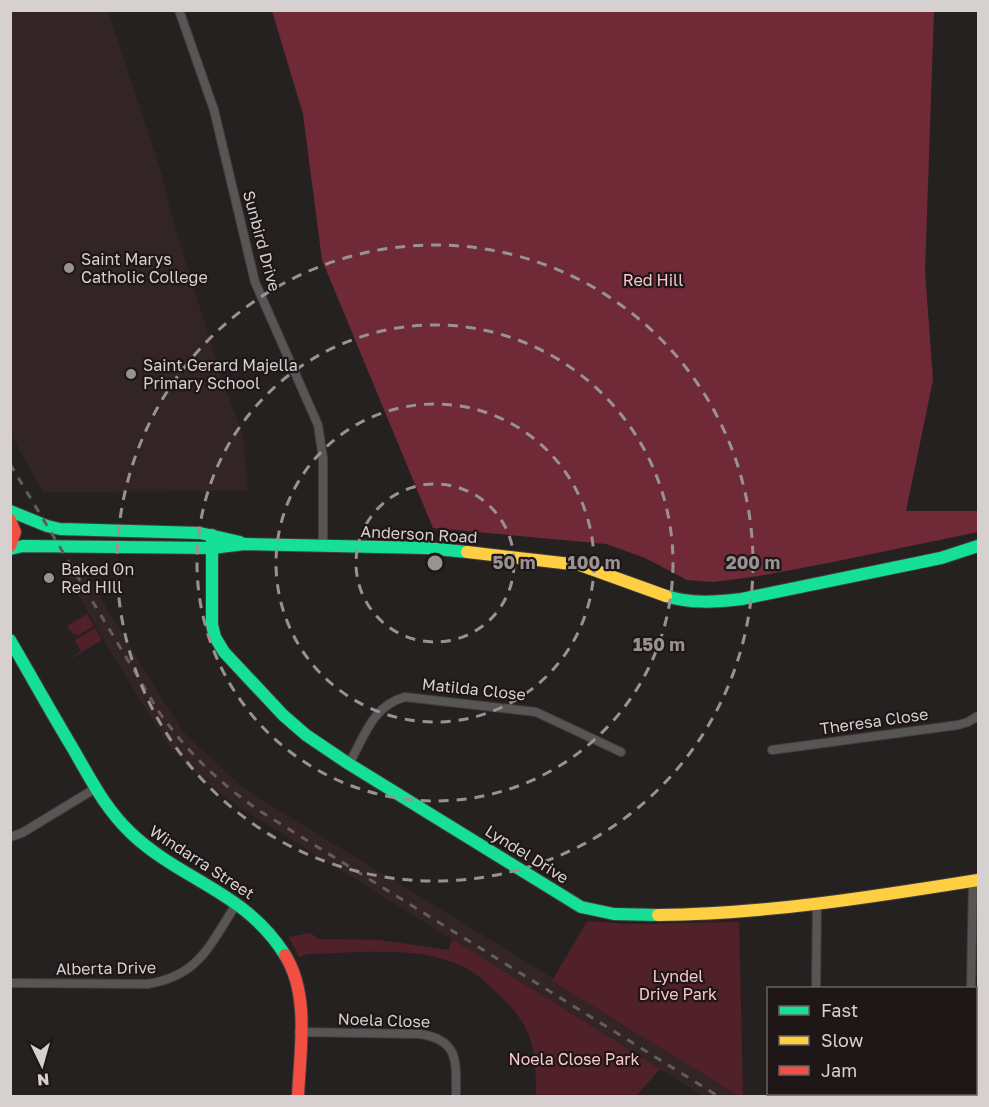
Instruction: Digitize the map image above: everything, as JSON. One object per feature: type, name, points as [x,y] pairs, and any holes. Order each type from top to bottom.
[{"type":"street","name":"Sunbird Drive","points":[[179,10],[214,110],[255,282],[318,425],[323,458],[323,547]]},
{"type":"street","name":"Anderson Road","points":[[10,511],[60,529],[194,533],[212,542]]},
{"type":"street","points":[[10,520],[15,532],[10,548]]},
{"type":"street","name":"Anderson Road","points":[[10,548],[212,542],[323,547],[426,548],[570,564],[593,569],[670,597],[704,602],[752,597],[941,558],[978,546]]},
{"type":"street","name":"Lyndel Drive","points":[[212,542],[212,625],[215,637],[224,652],[283,715],[306,735],[349,764],[581,907],[598,914],[616,916],[704,914],[817,904],[976,881]]},
{"type":"street","name":"Anderson Road","points":[[941,558],[978,556]]},
{"type":"street","name":"Windarra Street","points":[[10,640],[15,657],[107,808],[119,822],[146,846],[237,903],[269,929],[285,953],[298,988],[298,1096]]},
{"type":"street","name":"Matilda Close","points":[[349,764],[377,712],[392,700],[405,697],[536,711],[621,752]]},
{"type":"street","name":"Theresa Close","points":[[772,750],[958,725],[978,716]]},
{"type":"street","points":[[10,837],[96,789]]},
{"type":"street","points":[[971,987],[976,881]]},
{"type":"street","name":"Alberta Drive","points":[[10,983],[147,984],[166,981],[182,974],[194,965],[237,903]]},
{"type":"street","points":[[816,987],[817,904]]},
{"type":"street","name":"Noela Close","points":[[299,1032],[420,1034],[436,1037],[446,1044],[453,1055],[456,1067],[456,1096]]},
{"type":"shaded area","points":[[10,11],[108,11],[162,175],[178,238],[224,384],[243,437],[248,491],[43,492],[11,435]]},
{"type":"shaded area","points":[[60,563],[80,564],[186,735],[246,790],[553,978],[552,981],[739,1096],[703,1096],[239,807],[199,777],[170,747],[117,663]]},
{"type":"green space","name":"Red Hill","points":[[272,11],[934,11],[925,271],[933,380],[906,511],[978,511],[978,532],[833,562],[714,582],[687,580],[645,558],[606,544],[433,528],[322,260],[303,114]]},
{"type":"green space","points":[[87,614],[94,626],[77,636],[73,634],[67,626]]},
{"type":"green space","points":[[95,628],[102,640],[66,662],[81,651],[75,640]]},
{"type":"green space","name":"Lyndel Drive Park","points":[[587,921],[628,924],[739,922],[743,1096],[739,1096],[552,981]]},
{"type":"green space","name":"Noela Close Park","points":[[310,933],[319,939],[379,940],[449,950],[452,939],[660,1069],[636,1096],[536,1096],[535,1065],[526,1028],[510,1006],[477,975],[445,959],[407,953],[308,954],[299,957],[289,937]]},
{"type":"railway","points":[[10,464],[159,712],[194,755],[220,780],[263,813],[718,1096]]},
{"type":"traffic: fast","points":[[10,511],[60,529],[200,533],[240,542]]},
{"type":"traffic: fast","points":[[212,535],[212,625],[215,637],[224,652],[283,715],[306,735],[581,907],[614,914],[658,915]]},
{"type":"traffic: fast","points":[[10,549],[23,546],[212,548],[244,544],[426,548],[467,552]]},
{"type":"traffic: fast","points":[[666,596],[694,601],[742,599],[941,558],[978,546]]},
{"type":"traffic: fast","points":[[10,640],[92,782],[122,824],[151,850],[233,901],[252,916],[285,955]]},
{"type":"traffic: slow","points":[[467,552],[580,565],[666,596]]},
{"type":"traffic: slow","points":[[658,915],[779,908],[978,880]]},
{"type":"traffic: jam","points":[[10,520],[15,532],[10,546]]},
{"type":"traffic: jam","points":[[285,955],[293,971],[301,1005],[298,1096]]},
{"type":"place","name":"Saint Marys Catholic College","points":[[69,268]]},
{"type":"place","name":"Saint Gerard Majella Primary School","points":[[131,374]]},
{"type":"place","name":"Baked On Red HIll","points":[[49,578]]}]
